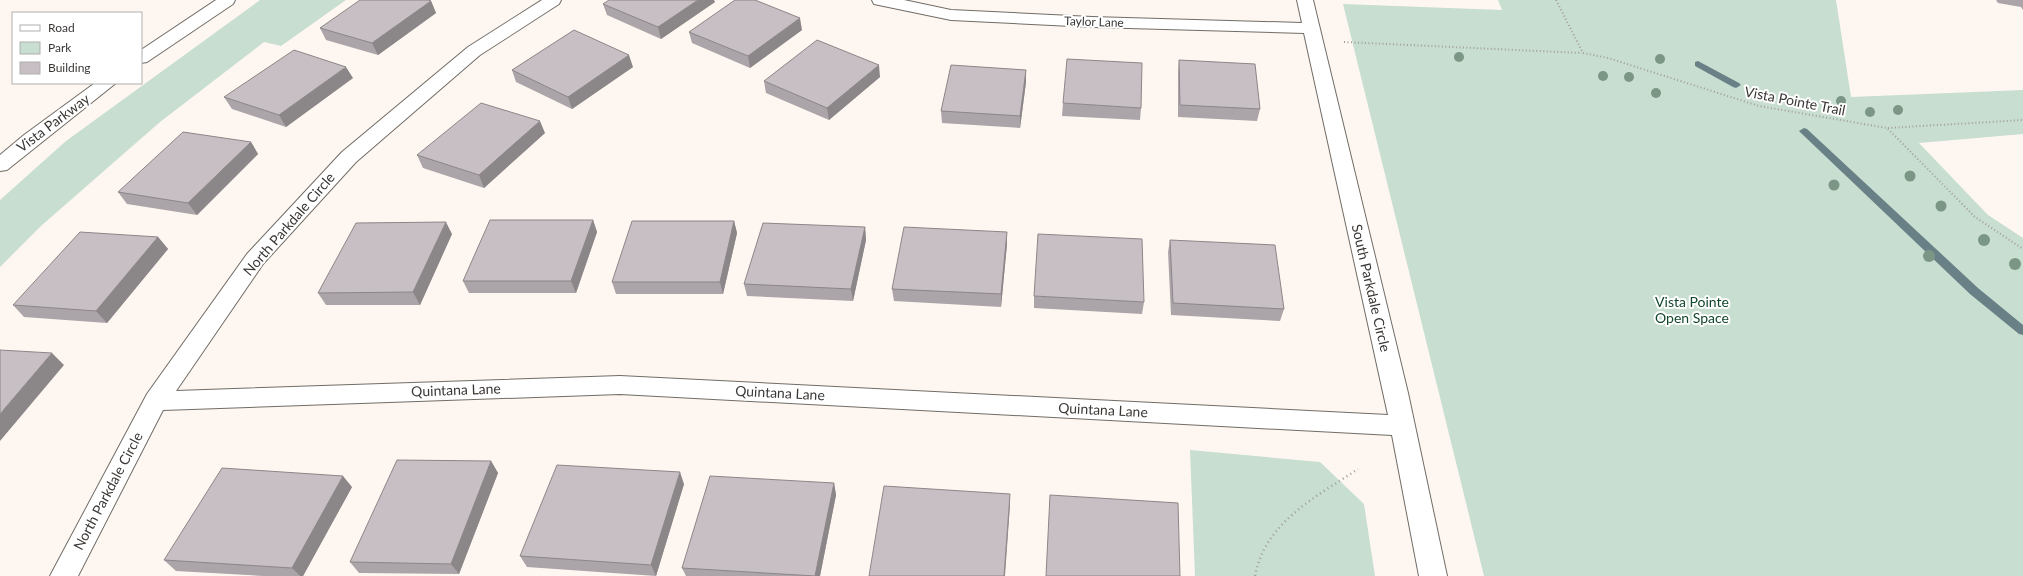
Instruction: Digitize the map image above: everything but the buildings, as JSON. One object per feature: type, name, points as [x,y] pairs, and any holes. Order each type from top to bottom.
[{"type":"street","points":[[142,57],[227,0]]},
{"type":"street","name":"North Parkdale Circle","points":[[64,576],[156,401],[255,259],[349,157],[474,51],[553,0]]},
{"type":"street","name":"Taylor Lane","points":[[880,0],[950,15],[1100,22],[1311,28]]},
{"type":"street","name":"South Parkdale Circle","points":[[1305,0],[1403,426],[1433,576]]},
{"type":"street","name":"Vista Parkway","points":[[0,165],[31,139],[106,84]]},
{"type":"street","name":"Quintana Lane","points":[[156,401],[620,385],[1403,426]]},
{"type":"path","points":[[1556,0],[1583,53]]},
{"type":"path","name":"Vista Pointe Trail","points":[[1345,42],[1583,53],[1608,58],[1720,95],[1759,106],[1887,128],[2023,120]]},
{"type":"path","points":[[1887,128],[1975,217],[2023,249]]},
{"type":"path","points":[[1255,576],[1259,558],[1266,543],[1285,521],[1358,469]]},
{"type":"green space","points":[[260,0],[346,0],[281,46],[264,42],[160,122],[41,226],[0,267],[0,200],[66,141]]},
{"type":"green space","name":"Vista Pointe Open Space","points":[[1498,0],[1836,0],[1851,97],[2023,90],[2023,134],[1919,143],[1988,215],[2023,238],[2023,576],[1484,576],[1343,4],[1502,10]]},
{"type":"green space","points":[[1190,450],[1320,462],[1364,504],[1375,576],[1195,576]]},
{"type":"waterway","points":[[1698,64],[1736,85]]},
{"type":"waterway","points":[[1804,131],[1974,291],[2023,331]]}]
